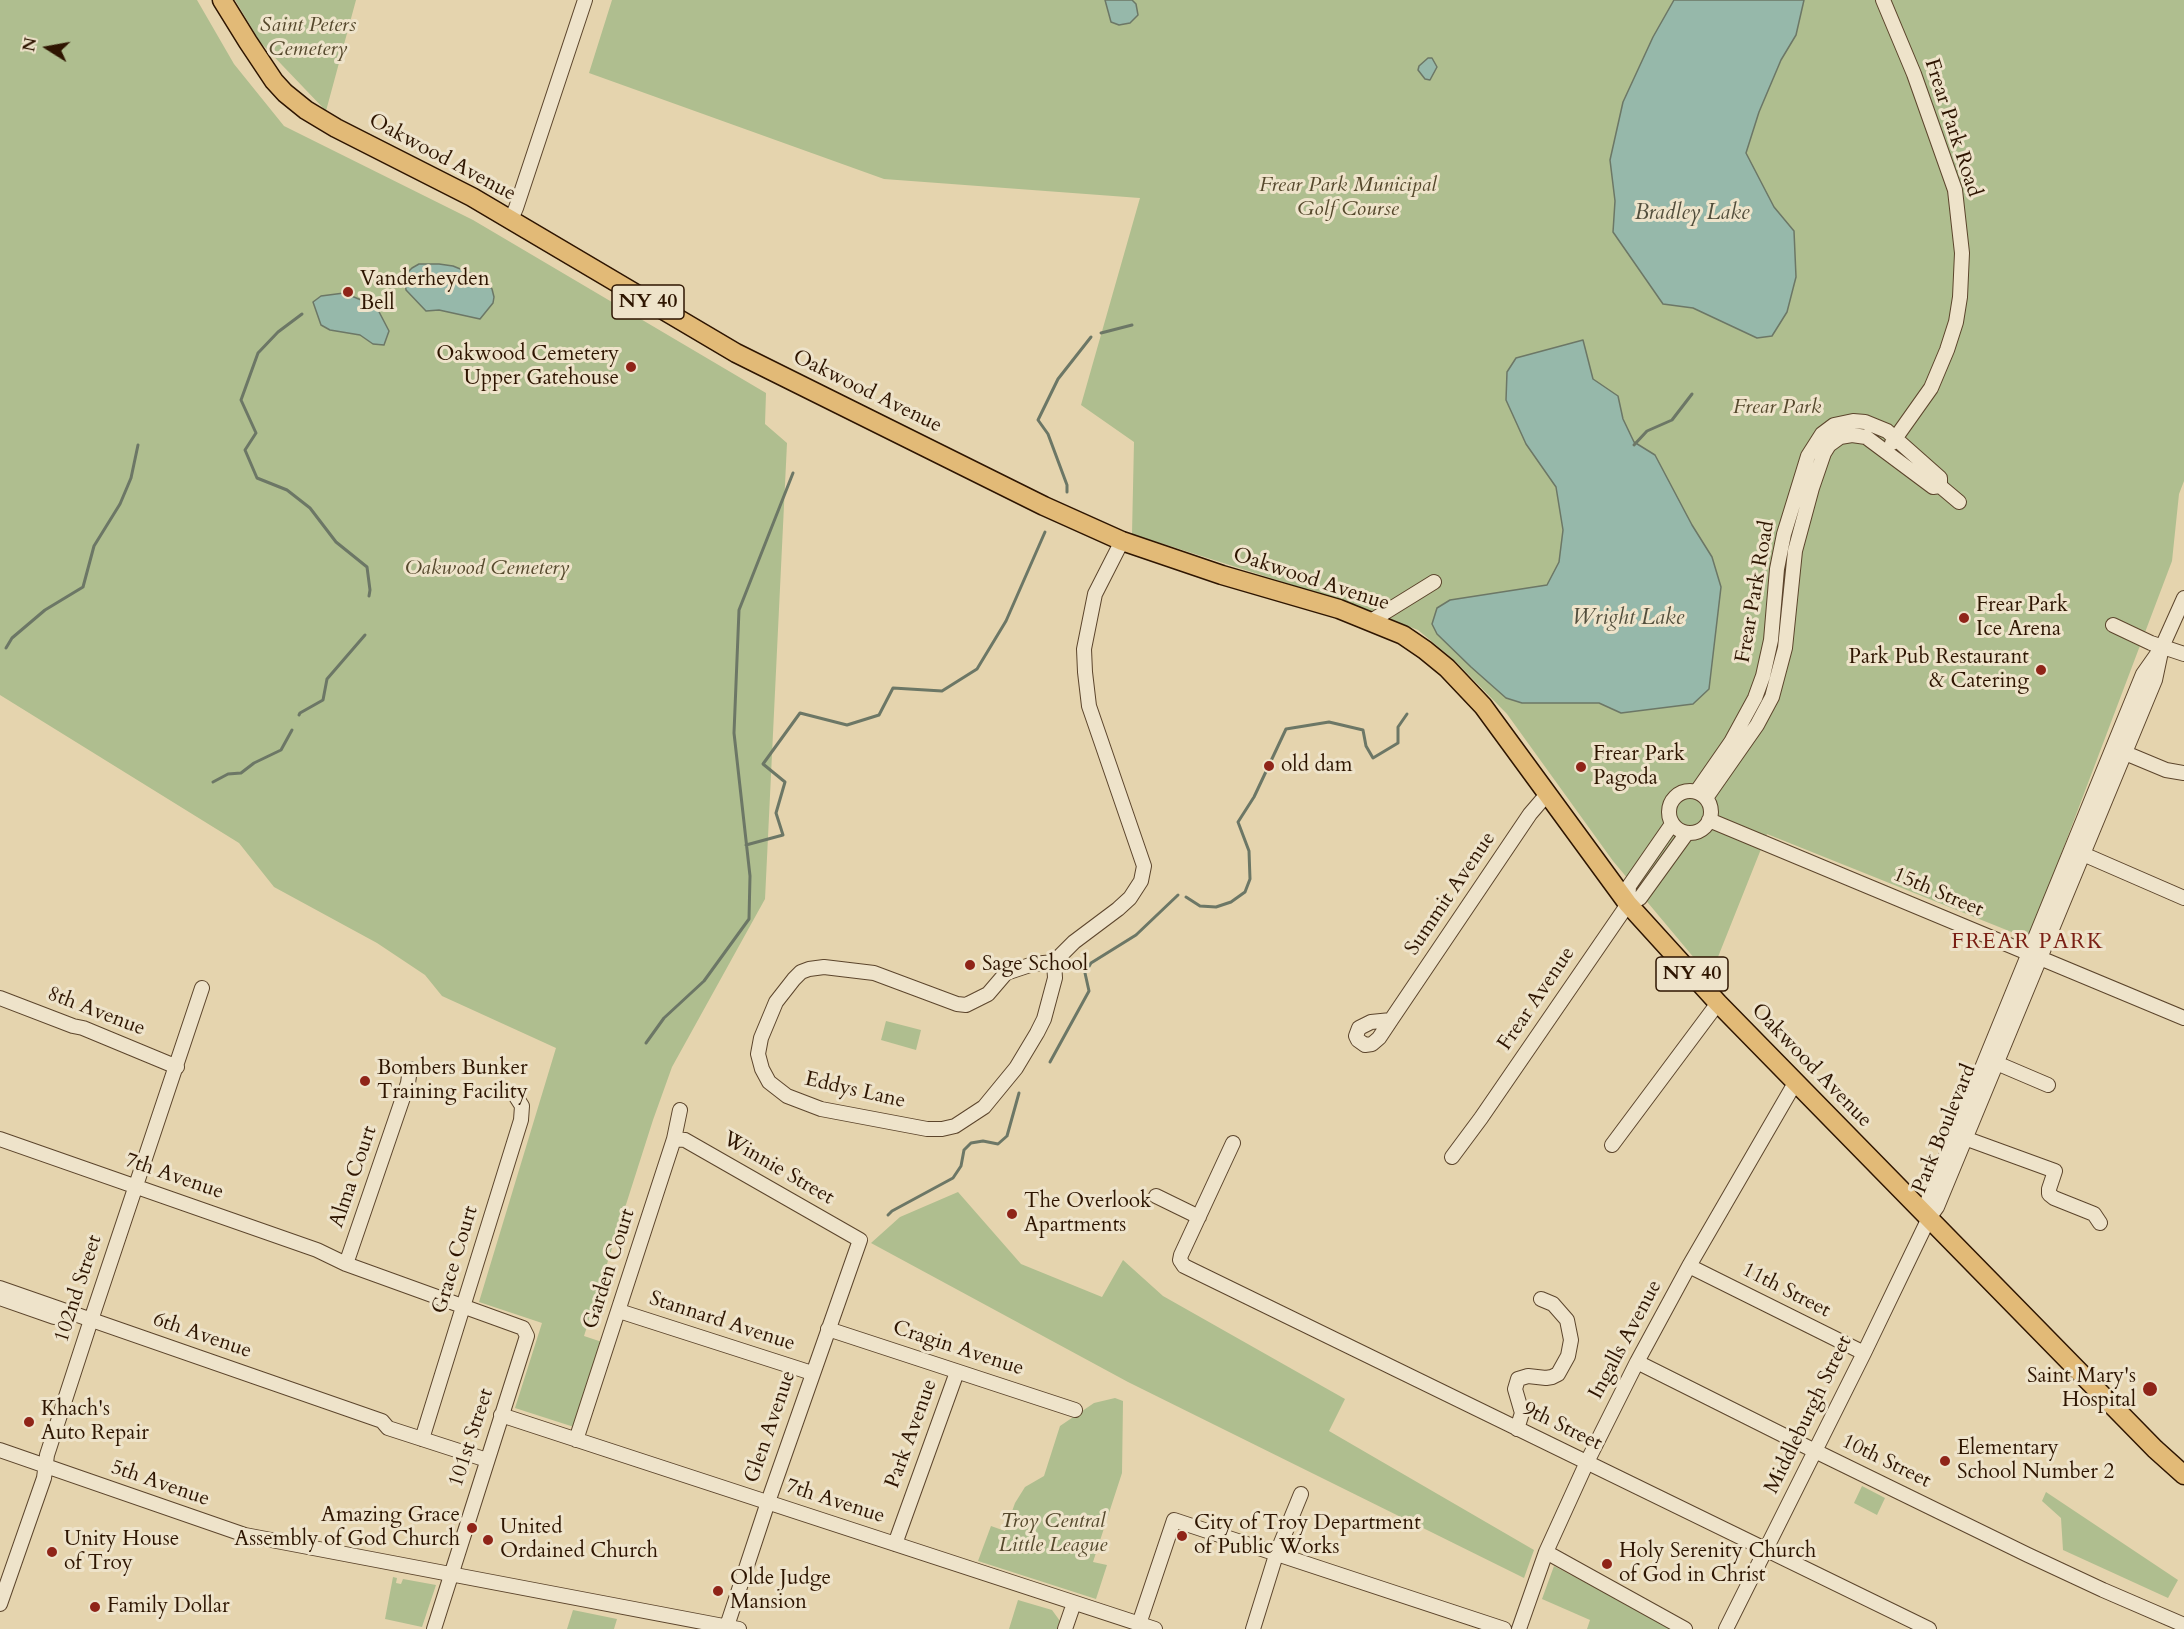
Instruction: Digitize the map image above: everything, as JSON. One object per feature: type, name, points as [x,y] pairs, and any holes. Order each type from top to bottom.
[{"type":"main road","name":"Oakwood Avenue","points":[[222,0],[274,81],[296,103],[336,128],[511,219],[736,353],[1044,506],[1122,541],[1222,575],[1340,609],[1403,635],[1425,650],[1447,668],[1493,718],[1628,903],[1718,1003],[2156,1449],[2184,1474]]},
{"type":"street","points":[[511,219],[585,0]]},
{"type":"street","name":"Frear Park Road","points":[[1883,0],[1914,74],[1955,190],[1962,253],[1960,297],[1956,322],[1947,350],[1931,388],[1886,451]]},
{"type":"street","name":"Frear Park Road","points":[[1701,795],[1755,698],[1763,676],[1771,640],[1780,552],[1811,450],[1826,430],[1842,422],[1865,422],[1887,431],[1940,478],[1940,486]]},
{"type":"street","name":"Frear Park Road","points":[[1701,795],[1725,774],[1772,697],[1785,648],[1795,550],[1824,453],[1836,439],[1852,435],[1866,437],[1933,487],[1940,486],[1959,502]]},
{"type":"street","points":[[1054,962],[1074,942],[1130,898],[1137,890],[1144,866],[1089,706],[1085,672],[1084,649],[1095,594],[1122,541]]},
{"type":"street","points":[[1371,621],[1434,582]]},
{"type":"street","name":"Park Boulevard","points":[[1929,1218],[1937,1207],[1960,1136],[2119,751],[2155,680],[2162,646],[2184,598]]},
{"type":"street","points":[[2113,625],[2184,654]]},
{"type":"street","points":[[2119,751],[2166,770],[2184,773]]},
{"type":"street","points":[[1683,791],[1701,795],[1711,809],[1709,820],[1700,830],[1687,833],[1672,824],[1668,811],[1673,799],[1683,791]]},
{"type":"street","name":"Summit Avenue","points":[[1391,1020],[1530,814],[1548,793]]},
{"type":"street","name":"15th Street","points":[[1709,820],[2184,1018]]},
{"type":"street","points":[[1672,824],[1629,886],[1628,903],[1640,898],[1687,833]]},
{"type":"street","points":[[2077,852],[2184,898]]},
{"type":"street","name":"Frear Avenue","points":[[1452,1157],[1481,1119],[1628,903]]},
{"type":"street","name":"Eddys Lane","points":[[1054,962],[1055,978],[1044,1019],[1037,1034],[1016,1068],[984,1107],[955,1126],[927,1129],[822,1109],[786,1096],[769,1082],[762,1069],[758,1054],[760,1038],[776,1002],[801,972],[809,969],[848,969],[874,974],[957,1004],[966,1005],[988,994],[1006,973],[1033,964],[1054,962]]},
{"type":"street","name":"102nd Street","points":[[0,1604],[44,1478],[45,1467],[89,1324],[202,988]]},
{"type":"street","name":"8th Avenue","points":[[0,998],[82,1028],[177,1067]]},
{"type":"street","points":[[1612,1145],[1718,1003]]},
{"type":"street","points":[[1991,1061],[2048,1085]]},
{"type":"street","name":"Alma Court","points":[[346,1264],[408,1083],[410,1069]]},
{"type":"street","name":"Ingalls Avenue","points":[[1519,1629],[1546,1552],[1587,1462],[1689,1266],[1795,1083]]},
{"type":"street","name":"Grace Court","points":[[422,1439],[521,1120],[522,1106],[515,1095]]},
{"type":"street","name":"Garden Court","points":[[576,1440],[674,1139],[680,1110]]},
{"type":"street","points":[[1960,1136],[2055,1171],[2049,1194],[2094,1214],[2100,1223]]},
{"type":"street","name":"7th Avenue","points":[[0,1139],[315,1258],[333,1259],[523,1328]]},
{"type":"street","name":"Winnie Street","points":[[674,1139],[685,1140],[860,1240]]},
{"type":"street","points":[[1156,1196],[1199,1217],[1233,1143]]},
{"type":"street","name":"7th Avenue","points":[[0,1147],[135,1190]]},
{"type":"street","name":"9th Street","points":[[1199,1217],[1180,1260],[1184,1266],[1929,1629]]},
{"type":"street","name":"Middleburgh Street","points":[[1726,1629],[1929,1218]]},
{"type":"street","name":"Glen Avenue","points":[[731,1628],[768,1502],[860,1240]]},
{"type":"street","name":"11th Street","points":[[1689,1266],[1864,1353]]},
{"type":"street","name":"6th Avenue","points":[[0,1288],[89,1324]]},
{"type":"street","name":"6th Avenue","points":[[0,1299],[89,1324],[382,1421],[388,1428],[487,1460]]},
{"type":"street","points":[[1517,1429],[1522,1413],[1515,1389],[1518,1380],[1528,1376],[1552,1377],[1558,1374],[1568,1356],[1570,1340],[1567,1320],[1553,1304],[1541,1299]]},
{"type":"street","name":"Stannard Avenue","points":[[619,1311],[812,1373]]},
{"type":"street","name":"101st Street","points":[[434,1629],[526,1336],[523,1328]]},
{"type":"street","name":"Cragin Avenue","points":[[828,1329],[1075,1410]]},
{"type":"street","name":"10th Street","points":[[1638,1362],[1815,1452],[2103,1590],[2184,1625]]},
{"type":"street","name":"Park Avenue","points":[[895,1544],[957,1372]]},
{"type":"street","name":"7th Avenue","points":[[501,1415],[1155,1629]]},
{"type":"street","name":"5th Avenue","points":[[0,1450],[245,1535],[451,1574]]},
{"type":"street","points":[[1253,1629],[1276,1555],[1301,1494]]},
{"type":"street","points":[[1139,1624],[1174,1520],[1504,1629]]},
{"type":"street","points":[[1546,1552],[1685,1629]]},
{"type":"street","points":[[451,1574],[731,1628]]},
{"type":"street","points":[[1065,1629],[1074,1603]]},
{"type":"green space","name":"Oakwood Cemetery","points":[[0,0],[197,0],[234,64],[284,126],[473,220],[766,393],[765,424],[787,443],[765,899],[672,1067],[584,1336],[602,1342],[574,1427],[515,1408],[542,1323],[479,1302],[556,1048],[442,996],[425,975],[377,943],[274,887],[239,843],[0,695]]},
{"type":"green space","name":"Saint Peters Cemetery","points":[[235,0],[356,0],[326,111],[260,42]]},
{"type":"green space","name":"Frear Park","points":[[612,0],[2184,0],[2184,481],[2179,494],[2172,561],[2029,939],[1767,834],[1710,977],[1613,861],[1507,714],[1454,660],[1418,630],[1343,601],[1132,534],[1134,442],[1081,405],[1140,198],[884,179],[589,73]]},
{"type":"green space","points":[[886,1021],[921,1030],[916,1050],[881,1040]]},
{"type":"green space","points":[[958,1192],[1021,1264],[1102,1297],[1123,1260],[1163,1296],[1345,1399],[1329,1431],[1534,1550],[1524,1578],[1128,1382],[871,1243],[900,1217]]},
{"type":"green space","name":"Troy Central Little League","points":[[1115,1398],[1123,1401],[1122,1473],[1093,1562],[1107,1565],[1096,1599],[978,1561],[991,1526],[1005,1531],[1015,1503],[1025,1487],[1044,1476],[1060,1426],[1094,1403]]},
{"type":"green space","points":[[1862,1486],[1885,1498],[1877,1515],[1854,1503]]},
{"type":"green space","points":[[2046,1492],[2178,1580],[2168,1598],[2063,1550],[2061,1518],[2042,1501]]},
{"type":"green space","points":[[1554,1566],[1674,1629],[1587,1629],[1590,1620],[1542,1599]]},
{"type":"green space","points":[[393,1577],[397,1578],[396,1583],[401,1584],[403,1579],[436,1585],[422,1627],[385,1619]]},
{"type":"green space","points":[[1018,1600],[1052,1610],[1060,1621],[1057,1629],[1009,1629]]},
{"type":"green space","points":[[573,1610],[617,1619],[614,1629],[567,1629]]},
{"type":"water","points":[[1105,0],[1132,0],[1136,4],[1138,15],[1130,23],[1119,25],[1111,22]]},
{"type":"water","name":"Bradley Lake","points":[[1674,0],[1804,0],[1796,35],[1781,60],[1759,112],[1746,153],[1774,207],[1794,231],[1796,277],[1787,312],[1772,336],[1757,338],[1693,308],[1663,304],[1613,232],[1615,201],[1610,160],[1623,102],[1653,37]]},
{"type":"water","points":[[1428,58],[1432,58],[1437,67],[1430,80],[1425,79],[1418,70]]},
{"type":"water","points":[[419,264],[453,266],[475,275],[480,273],[484,275],[485,281],[492,289],[493,303],[480,319],[439,310],[426,311],[406,290],[406,274]]},
{"type":"water","points":[[344,293],[376,306],[389,331],[384,345],[373,344],[360,335],[330,330],[321,325],[313,302],[321,296]]},
{"type":"water","name":"Wright Lake","points":[[1583,340],[1593,379],[1618,396],[1623,419],[1634,442],[1655,455],[1692,525],[1712,557],[1721,587],[1709,689],[1693,704],[1621,713],[1599,703],[1522,703],[1506,698],[1437,634],[1432,624],[1437,608],[1450,600],[1547,585],[1559,562],[1563,530],[1556,487],[1526,444],[1506,400],[1507,372],[1516,358]]},
{"type":"waterway","points":[[302,314],[278,332],[258,353],[241,400],[256,433],[245,450],[257,478],[287,490],[310,508],[336,542],[367,567],[369,596]]},
{"type":"waterway","points":[[1101,333],[1132,325]]},
{"type":"waterway","points":[[1067,492],[1067,485],[1048,434],[1038,420],[1058,379],[1091,337]]},
{"type":"waterway","points":[[1634,445],[1647,431],[1672,420],[1692,394]]},
{"type":"waterway","points":[[6,648],[12,638],[45,610],[83,587],[94,546],[120,504],[131,478],[138,445]]},
{"type":"waterway","points":[[646,1043],[664,1018],[704,981],[749,919],[750,876],[734,733],[739,610],[793,473]]},
{"type":"waterway","points":[[746,845],[783,835],[776,813],[785,782],[763,764],[800,713],[847,725],[879,715],[893,688],[942,691],[977,669],[1006,621],[1045,532]]},
{"type":"waterway","points":[[299,715],[323,700],[327,679],[365,635]]},
{"type":"waterway","points":[[1186,897],[1200,906],[1216,907],[1231,902],[1245,892],[1250,879],[1249,851],[1238,822],[1254,797],[1286,729],[1329,722],[1363,730],[1366,746],[1373,758],[1398,743],[1398,727],[1407,714]]},
{"type":"waterway","points":[[213,782],[228,774],[241,773],[254,763],[281,750],[292,730]]},
{"type":"waterway","points":[[1050,1062],[1089,991],[1085,973],[1091,963],[1136,935],[1178,895]]},
{"type":"waterway","points":[[888,1215],[953,1178],[961,1166],[964,1150],[971,1143],[983,1141],[998,1144],[1007,1136],[1019,1093]]},
{"type":"place","name":"Vanderheyden Bell","points":[[348,292]]},
{"type":"place","name":"Oakwood Cemetery Upper Gatehouse","points":[[631,367]]},
{"type":"place","name":"Frear Park Ice Arena","points":[[1964,618]]},
{"type":"place","name":"Park Pub Restaurant & Catering","points":[[2041,670]]},
{"type":"place","name":"old dam","points":[[1269,766]]},
{"type":"place","name":"Frear Park Pagoda","points":[[1581,767]]},
{"type":"place","name":"Sage School","points":[[970,965]]},
{"type":"place","name":"Bombers Bunker Training Facility","points":[[365,1081]]},
{"type":"place","name":"The Overlook Apartments","points":[[1012,1214]]},
{"type":"place","name":"Saint Mary's Hospital","points":[[2150,1389]]},
{"type":"place","name":"Khach's Auto Repair","points":[[29,1422]]},
{"type":"place","name":"Elementary School Number 2","points":[[1945,1461]]},
{"type":"place","name":"Amazing Grace Assembly of God Church","points":[[472,1528]]},
{"type":"place","name":"City of Troy Department of Public Works","points":[[1182,1536]]},
{"type":"place","name":"United Ordained Church","points":[[488,1540]]},
{"type":"place","name":"Unity House of Troy","points":[[52,1552]]},
{"type":"place","name":"Holy Serenity Church of God in Christ","points":[[1607,1564]]},
{"type":"place","name":"Olde Judge Mansion","points":[[718,1591]]},
{"type":"place","name":"Family Dollar","points":[[95,1607]]},
{"type":"district","name":"FREAR PARK","points":[[2028,943]]},
{"type":"park label","name":"Frear Park Municipal Golf Course","points":[[1348,198]]}]
